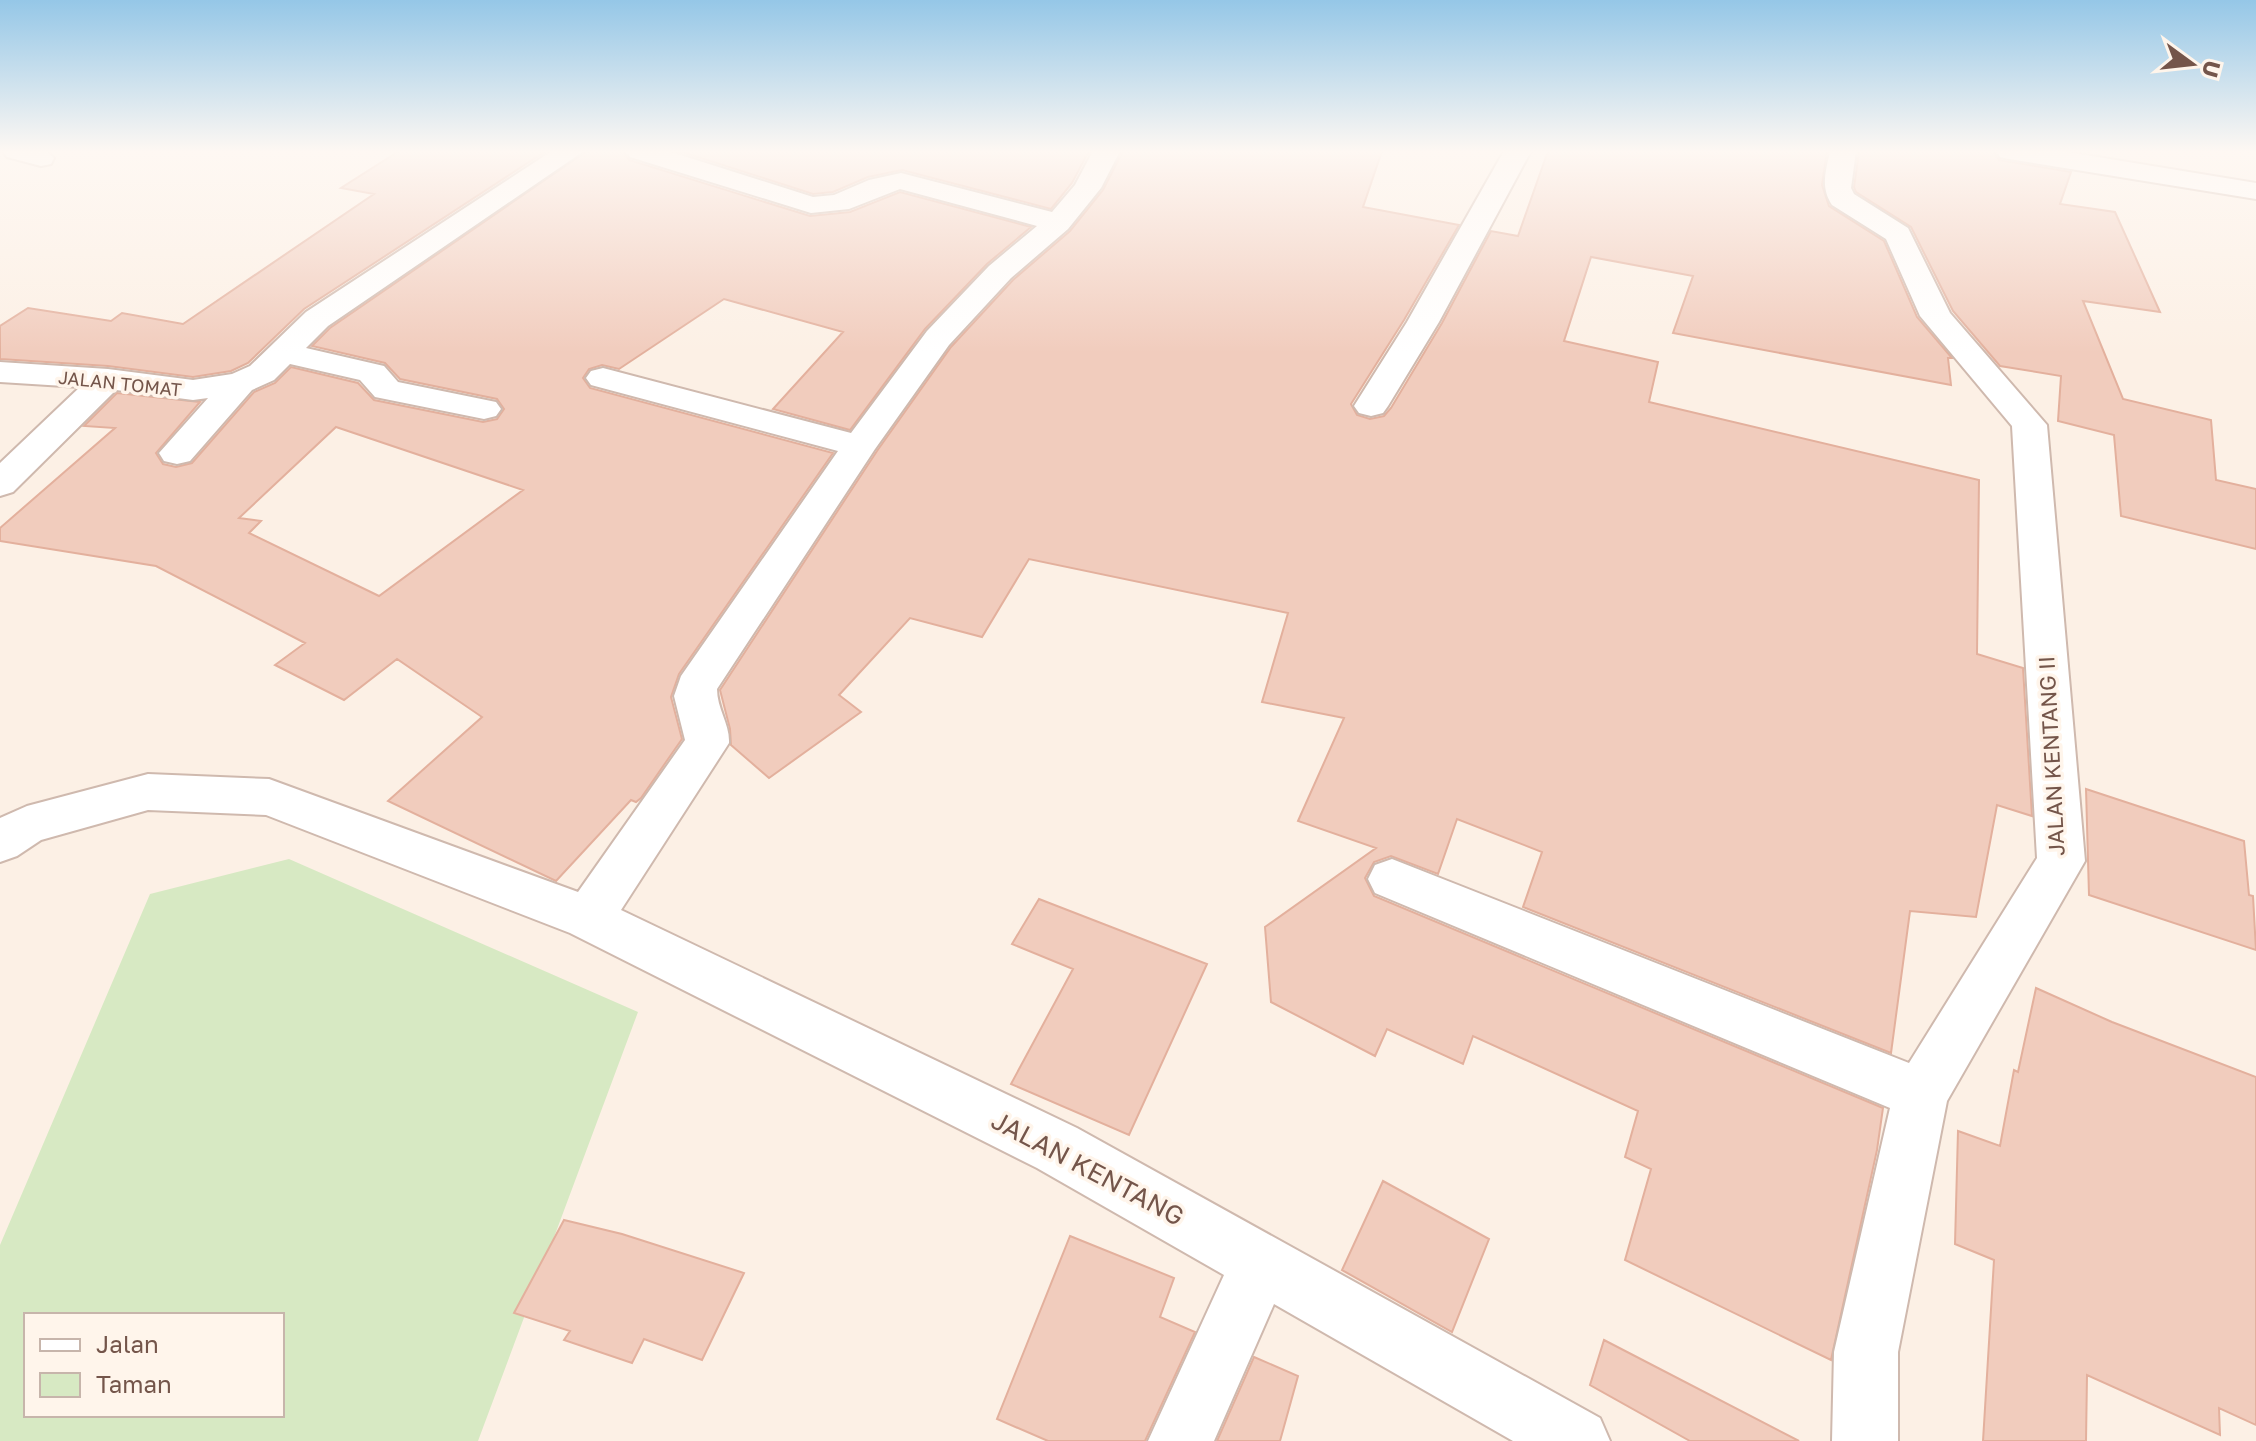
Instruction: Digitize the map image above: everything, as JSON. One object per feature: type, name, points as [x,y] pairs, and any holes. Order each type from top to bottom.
[{"type":"street","points":[[177,453],[240,383],[262,373],[317,319],[466,218]]},
{"type":"street","points":[[1040,218],[1058,223]]},
{"type":"street","points":[[588,918],[707,743],[708,735],[694,702],[696,687],[818,511],[859,446],[938,338],[1000,272],[1062,218]]},
{"type":"street","points":[[1371,406],[1423,322],[1481,218]]},
{"type":"street","name":"JALAN KENTANG II","points":[[1865,1441],[1866,1352],[1921,1094],[2061,861],[2029,425],[1936,316],[1898,234],[1873,218]]},
{"type":"street","points":[[283,352],[372,373],[387,390],[484,409]]},
{"type":"street","name":"JALAN TOMAT","points":[[0,372],[108,379],[193,390],[240,383]]},
{"type":"street","points":[[603,378],[859,446]]},
{"type":"street","points":[[0,484],[108,379]]},
{"type":"street","points":[[0,440],[45,441]]},
{"type":"street","name":"JALAN KENTANG","points":[[0,842],[27,825],[148,792],[269,797],[588,918],[1057,1148],[1577,1441]]},
{"type":"street","points":[[1392,879],[1921,1094]]},
{"type":"street","points":[[1181,1441],[1261,1262]]},
{"type":"green space","points":[[289,859],[638,1012],[478,1441],[0,1441],[0,1245],[150,894]]},
{"type":"building","points":[[338,218],[443,218],[304,309],[248,363],[231,371],[193,377],[108,366],[0,359],[0,326],[28,308],[111,321],[122,313],[183,324]]},
{"type":"building","points":[[489,218],[998,218],[1031,227],[987,264],[925,329],[850,430],[773,409],[843,332],[724,299],[619,369],[602,365],[589,369],[583,378],[590,388],[833,453],[679,674],[671,697],[682,739],[641,798],[636,802],[631,800],[556,881],[388,801],[482,717],[397,659],[344,700],[275,665],[305,643],[156,566],[0,541],[0,528],[115,428],[84,426],[117,393],[200,402],[156,453],[163,464],[176,467],[192,463],[254,392],[275,383],[291,367],[358,383],[374,400],[483,422],[497,419],[504,409],[497,399],[400,379],[385,363],[312,346],[330,328]],"holes":[[[336,427],[523,490],[379,596],[249,533],[261,521],[239,518]]]},
{"type":"building","points":[[1080,218],[1423,218],[1459,225],[1351,404],[1357,415],[1370,419],[1384,416],[1391,408],[1442,323],[1491,231],[1518,236],[1524,218],[1848,218],[1884,241],[1917,317],[1952,358],[1948,358],[1951,385],[1673,333],[1693,276],[1591,257],[1564,341],[1658,362],[1649,402],[1979,480],[1977,654],[2023,668],[2032,816],[1997,805],[1976,917],[1910,911],[1891,1053],[1523,907],[1542,852],[1457,819],[1438,874],[1391,856],[1374,862],[1365,878],[1374,896],[1883,1108],[1877,1150],[1831,1360],[1625,1260],[1651,1169],[1625,1157],[1638,1111],[1473,1036],[1463,1064],[1387,1029],[1375,1056],[1271,1002],[1265,927],[1376,848],[1298,821],[1344,718],[1262,702],[1288,613],[1029,559],[982,637],[910,618],[839,695],[861,712],[769,778],[731,745],[720,690],[877,451],[951,347],[1013,280],[1070,231]]},
{"type":"building","points":[[1897,218],[2118,218],[2160,312],[2083,301],[2123,399],[2211,420],[2216,480],[2256,489],[2256,549],[2121,516],[2114,435],[2058,421],[2061,376],[2000,366],[1953,311],[1911,227]]},
{"type":"building","points":[[2086,789],[2244,841],[2249,895],[2253,896],[2256,950],[2089,895]]},
{"type":"building","points":[[1039,899],[1207,964],[1129,1135],[1011,1084],[1073,969],[1012,944]]},
{"type":"building","points":[[2036,988],[2112,1022],[2256,1077],[2256,1425],[2219,1408],[2220,1435],[2087,1375],[2086,1441],[1983,1441],[1994,1260],[1955,1244],[1958,1131],[2000,1146],[2014,1070],[2018,1072]]},
{"type":"building","points":[[1383,1181],[1489,1239],[1452,1332],[1342,1270]]},
{"type":"building","points":[[564,1220],[622,1234],[744,1273],[702,1360],[644,1339],[632,1363],[564,1340],[570,1331],[514,1313]]},
{"type":"building","points":[[1070,1236],[1174,1278],[1160,1317],[1195,1332],[1145,1441],[1048,1441],[997,1419]]},
{"type":"building","points":[[1604,1340],[1799,1441],[1690,1441],[1590,1385]]},
{"type":"building","points":[[1254,1357],[1298,1376],[1280,1441],[1217,1441]]}]
